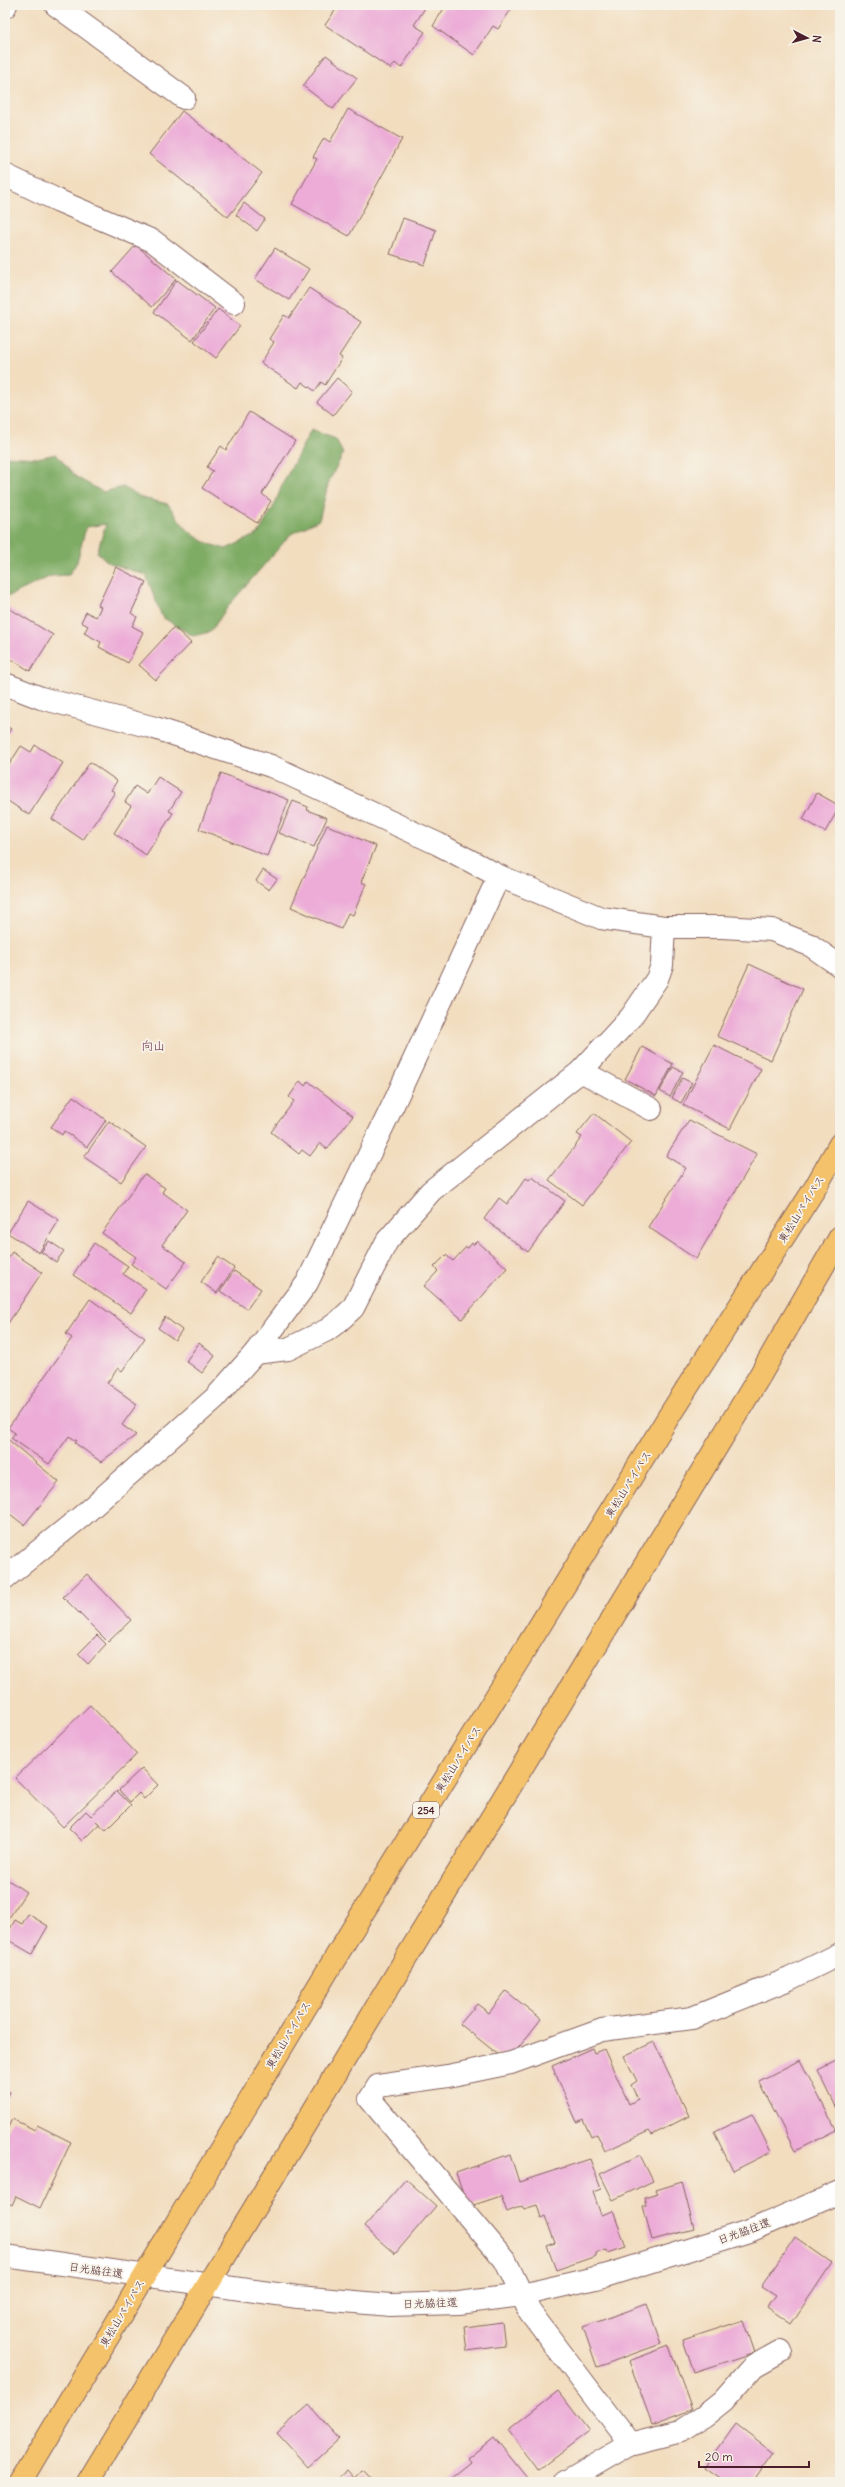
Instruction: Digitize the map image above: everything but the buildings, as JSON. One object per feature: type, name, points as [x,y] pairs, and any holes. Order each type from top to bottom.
[{"type":"highway","name":"東松山バイパス","points":[[21,2482],[349,1935],[669,1416],[815,1188],[840,1144]]},
{"type":"highway","points":[[88,2482],[759,1377],[840,1238]]},
{"type":"street","points":[[56,5],[184,98]]},
{"type":"street","points":[[5,175],[59,201],[152,241],[234,303]]},
{"type":"street","points":[[5,684],[41,698],[162,730],[271,766],[438,844],[499,876],[601,918],[664,927],[722,927],[772,930],[810,945],[840,966]]},
{"type":"street","points":[[5,1578],[82,1516],[215,1398],[255,1353],[307,1283],[394,1103],[499,876]]},
{"type":"street","points":[[255,1353],[288,1349],[327,1330],[340,1321],[353,1308],[387,1241],[431,1191],[582,1071],[631,1017],[657,979],[662,965],[664,927]]},
{"type":"street","points":[[582,1071],[651,1109]]},
{"type":"street","points":[[630,2444],[530,2312],[504,2260],[484,2233],[370,2099],[378,2086],[448,2076],[511,2063],[602,2030],[692,2018],[788,1978],[840,1954]]},
{"type":"street","name":"日光脇往還","points":[[5,2256],[143,2277],[207,2284],[298,2298],[390,2305],[459,2303],[522,2295],[608,2275],[752,2230],[840,2192]]},
{"type":"street","points":[[565,2482],[630,2444],[681,2430],[703,2417],[723,2401],[754,2366],[781,2351]]},
{"type":"green space","points":[[311,430],[336,439],[343,454],[329,481],[319,520],[291,534],[230,604],[210,632],[193,636],[162,617],[146,575],[109,563],[97,552],[106,524],[86,527],[77,562],[69,575],[51,576],[5,598],[5,456],[37,458],[56,454],[76,477],[103,492],[123,487],[142,498],[168,504],[180,521],[192,534],[215,546],[226,549],[258,534],[275,504],[282,485]]},
{"type":"district","name":"向山","points":[[153,1045]]}]
